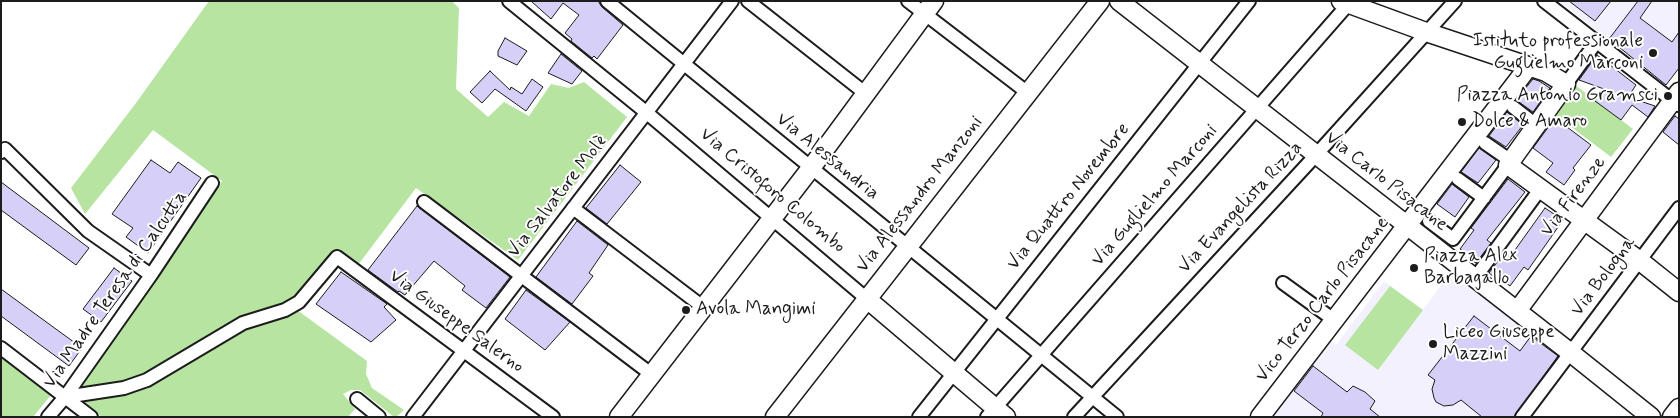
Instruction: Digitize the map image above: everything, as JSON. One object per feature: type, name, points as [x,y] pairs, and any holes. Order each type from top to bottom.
[{"type":"street","name":"Via Cristoforo Colombo","points":[[509,1],[647,113],[867,299],[953,373],[996,414]]},
{"type":"street","name":"Via Alessandria","points":[[607,1],[622,6],[684,65],[1117,417]]},
{"type":"street","name":"Via Salvatore Molè","points":[[413,417],[732,1]]},
{"type":"street","points":[[748,1],[864,93]]},
{"type":"street","points":[[908,1],[929,8],[1028,93]]},
{"type":"street","name":"Via Alessandro Manzoni","points":[[775,417],[1100,1]]},
{"type":"street","name":"Via Carlo Pisacane","points":[[1119,1],[1651,417]]},
{"type":"street","name":"Via Quattro Novembre","points":[[919,417],[1248,1]]},
{"type":"street","name":"Via Evangelista Rizza","points":[[1074,417],[1316,155],[1455,1]]},
{"type":"street","points":[[1544,1],[1671,100]]},
{"type":"street","points":[[1347,2],[1426,32],[1546,72],[1566,84]]},
{"type":"street","name":"Via Guglielmo Marconi","points":[[996,414],[1040,355],[1347,2]]},
{"type":"street","points":[[619,417],[811,168],[864,93],[929,8]]},
{"type":"street","points":[[1429,221],[1453,239],[1597,41]]},
{"type":"street","name":"Vico Terzo Carlo Pisacane","points":[[1260,417],[1529,66]]},
{"type":"street","name":"Via Firenze","points":[[1517,311],[1671,100]]},
{"type":"street","points":[[1513,107],[1536,125]]},
{"type":"street","points":[[1485,143],[1541,188],[1679,292]]},
{"type":"street","points":[[1,152],[5,149],[88,231],[151,275]]},
{"type":"street","points":[[1458,179],[1484,198]]},
{"type":"street","name":"Via Madre Teresa di Calcutta","points":[[48,417],[65,397],[151,275],[212,183]]},
{"type":"street","points":[[1475,278],[1541,188]]},
{"type":"street","points":[[424,202],[651,374]]},
{"type":"street","points":[[573,208],[702,307]]},
{"type":"street","name":"Via Bologna","points":[[1522,417],[1679,208]]},
{"type":"street","name":"Via Giuseppe Salerno","points":[[65,397],[124,388],[148,380],[243,323],[284,310],[299,302],[337,257],[553,417]]},
{"type":"street","points":[[1282,283],[1334,320]]},
{"type":"street","points":[[1,348],[91,417]]},
{"type":"street","points":[[357,399],[372,415]]},
{"type":"street","points":[[1672,417],[1679,408]]},
{"type":"shaded area","name":"Istituto professionale Guglielmo Marconi","points":[[1559,1],[1679,1],[1679,68],[1666,85]]},
{"type":"shaded area","name":"Liceo Giuseppe Mazzini","points":[[1451,272],[1533,333],[1527,342],[1532,346],[1478,417],[1270,417],[1328,340],[1336,345],[1384,281],[1423,310]]},
{"type":"green space","points":[[209,1],[452,1],[459,8],[456,89],[488,117],[504,102],[529,116],[551,84],[569,88],[584,82],[627,117],[518,260],[416,188],[358,265],[344,252],[297,310],[367,361],[366,374],[372,388],[404,410],[396,417],[360,390],[351,390],[343,394],[355,409],[348,417],[102,417],[82,402],[79,388],[222,181],[153,130],[85,214],[71,188],[136,103]]},
{"type":"green space","points":[[1575,85],[1633,129],[1611,157],[1553,113]]},
{"type":"green space","points":[[1390,286],[1423,310],[1378,370],[1345,345]]},
{"type":"green space","points":[[1,356],[51,395],[33,417],[1,417]]},
{"type":"building","points":[[531,1],[598,1],[602,7],[623,25],[597,59],[594,56],[592,58],[571,41],[572,39],[565,33],[579,15],[563,3],[551,19]]},
{"type":"building","points":[[1569,1],[1611,1],[1595,21]]},
{"type":"building","points":[[1638,1],[1652,1],[1640,18],[1672,42],[1679,32],[1679,68],[1666,85],[1609,39]]},
{"type":"building","points":[[505,38],[527,51],[517,65],[498,56],[498,51]]},
{"type":"building","points":[[561,54],[582,71],[572,84],[548,73]]},
{"type":"building","points":[[1597,55],[1636,85],[1628,97],[1655,106],[1648,117],[1632,105],[1621,120],[1595,101],[1604,89],[1579,80]]},
{"type":"building","points":[[490,71],[510,90],[511,87],[522,94],[532,79],[543,87],[526,111],[495,89],[482,103],[470,92]]},
{"type":"building","points":[[1533,79],[1550,88],[1533,112],[1516,100]]},
{"type":"building","points":[[1507,112],[1523,125],[1506,147],[1489,136]]},
{"type":"building","points":[[1675,116],[1679,119],[1679,145],[1663,132]]},
{"type":"building","points":[[1555,118],[1591,145],[1573,168],[1575,170],[1564,185],[1546,172],[1553,163],[1533,148]]},
{"type":"building","points":[[1479,148],[1496,160],[1478,183],[1461,172]]},
{"type":"building","points":[[151,160],[170,173],[178,162],[201,178],[148,253],[126,237],[133,228],[112,214]]},
{"type":"building","points":[[620,165],[641,182],[607,224],[586,208]]},
{"type":"building","points":[[1508,179],[1525,192],[1487,240],[1491,243],[1476,263],[1468,258],[1470,256],[1460,249],[1474,230],[1471,228]]},
{"type":"building","points":[[1,182],[89,248],[76,265],[1,210]]},
{"type":"building","points":[[1452,184],[1469,197],[1455,217],[1437,204]]},
{"type":"building","points":[[417,206],[510,277],[486,308],[462,290],[465,286],[434,261],[405,295],[368,270]]},
{"type":"building","points":[[1545,208],[1563,220],[1528,270],[1524,267],[1510,286],[1501,279],[1499,281],[1489,273],[1504,253],[1510,257]]},
{"type":"building","points":[[577,221],[608,245],[589,273],[593,276],[572,304],[536,277]]},
{"type":"building","points":[[114,268],[132,281],[101,322],[83,309]]},
{"type":"building","points":[[341,272],[387,304],[384,307],[396,320],[371,342],[316,304]]},
{"type":"building","points":[[1,289],[82,348],[69,366],[1,316]]},
{"type":"building","points":[[526,290],[570,322],[545,350],[505,319]]},
{"type":"building","points":[[1474,316],[1520,351],[1531,336],[1558,356],[1514,417],[1482,417],[1461,400],[1453,405],[1444,406],[1436,402],[1434,398],[1432,389],[1435,380],[1428,375]]},
{"type":"building","points":[[1313,366],[1347,392],[1353,386],[1365,392],[1375,401],[1370,409],[1380,417],[1321,417],[1323,413],[1294,391]]},
{"type":"place","name":"Istituto professionale Guglielmo Marconi","points":[[1653,53]]},
{"type":"place","name":"Piazza Antonio Gramsci","points":[[1668,96]]},
{"type":"place","name":"Dolce & Amaro","points":[[1462,122]]},
{"type":"place","name":"Piazza Alex Barbagallo","points":[[1414,268]]},
{"type":"place","name":"Avola Mangimi","points":[[686,310]]},
{"type":"place","name":"Liceo Giuseppe Mazzini","points":[[1433,344]]}]
